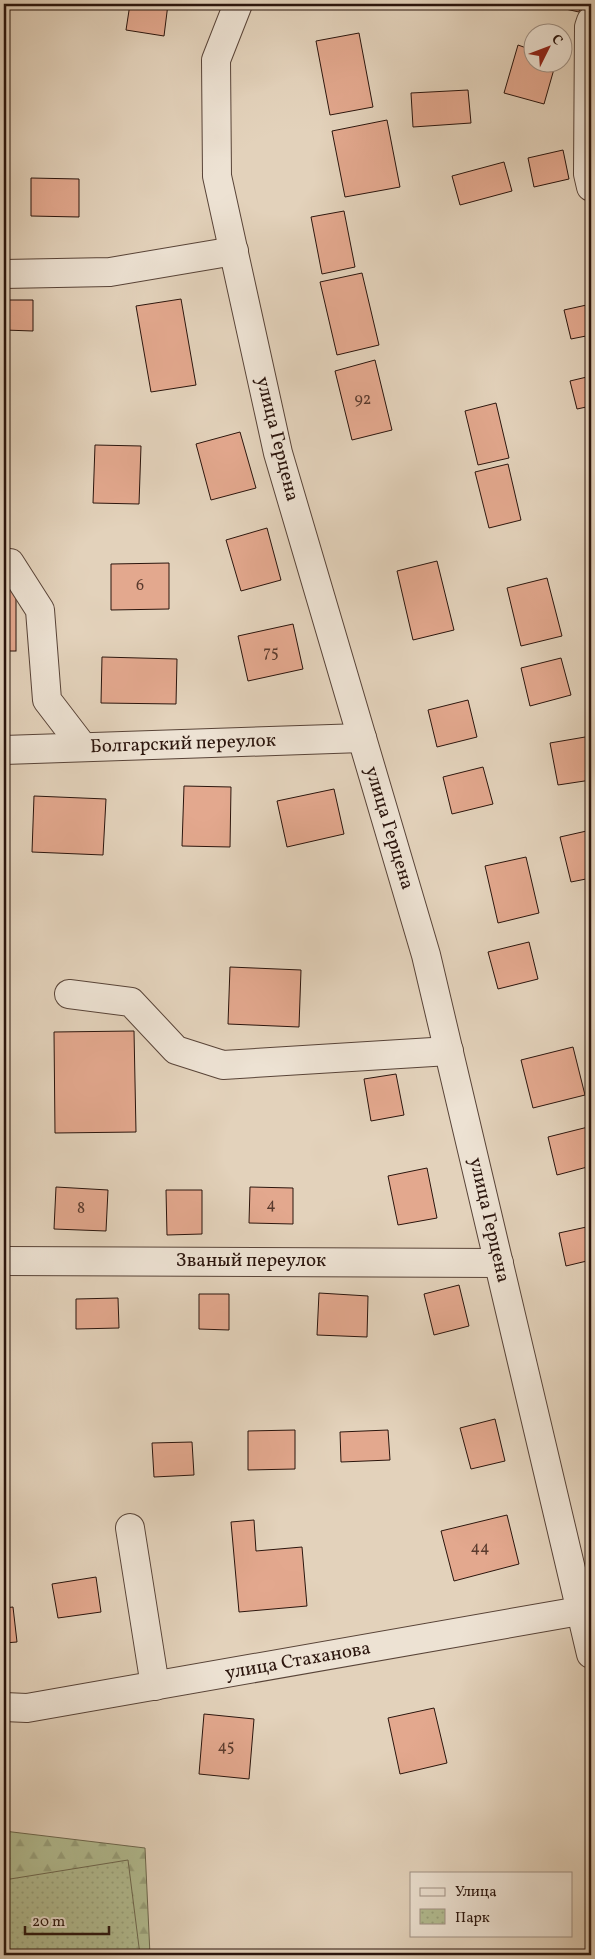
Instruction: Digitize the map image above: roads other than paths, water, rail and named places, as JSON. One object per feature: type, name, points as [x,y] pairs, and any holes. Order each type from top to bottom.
[{"type":"street","name":"улица Герцена","points":[[238,4],[216,60],[217,176],[278,454],[426,955],[498,1263],[586,1610],[591,1654]]},
{"type":"street","points":[[591,21],[589,27],[588,174],[591,187]]},
{"type":"street","points":[[4,274],[110,272],[234,251]]},
{"type":"street","points":[[4,563],[10,563],[40,610],[47,700],[83,747]]},
{"type":"street","name":"Болгарский переулок","points":[[4,750],[362,738]]},
{"type":"street","points":[[69,994],[131,1002],[176,1050],[222,1065],[449,1051]]},
{"type":"street","name":"Званый переулок","points":[[4,1261],[498,1263]]},
{"type":"street","points":[[130,1528],[155,1686]]},
{"type":"street","name":"улица Стаханова","points":[[4,1707],[28,1708],[586,1610]]}]
